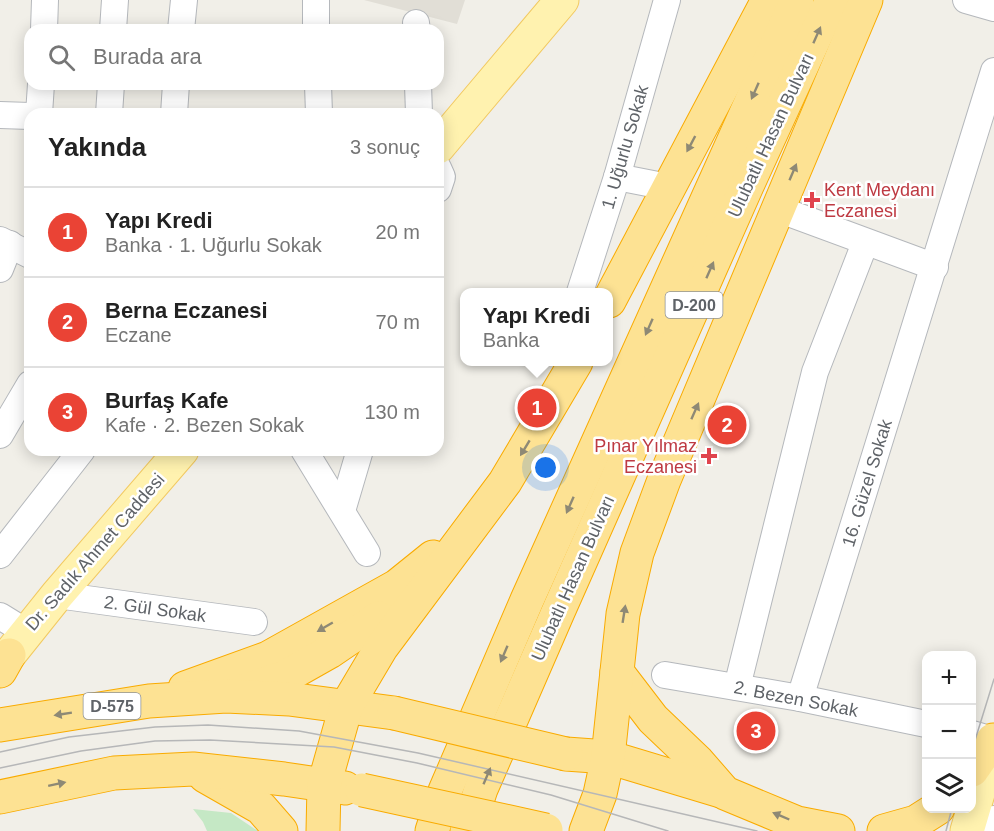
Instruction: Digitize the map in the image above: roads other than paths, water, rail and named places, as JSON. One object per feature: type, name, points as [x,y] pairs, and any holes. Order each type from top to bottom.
[{"type":"highway","points":[[613,293],[768,0]]},
{"type":"highway","name":"Ulubatlı Hasan Bulvarı","points":[[432,831],[445,791],[527,600],[797,0]]},
{"type":"highway","name":"Ulubatlı Hasan Bulvarı","points":[[467,831],[482,789],[563,601],[832,0]]},
{"type":"highway","points":[[586,831],[600,794],[608,757],[623,614],[637,553],[664,480],[703,393],[866,0]]},
{"type":"highway","points":[[323,831],[324,785],[346,707],[381,648],[505,482],[561,377],[572,366]]},
{"type":"highway","points":[[149,701],[268,658],[303,639],[397,586],[476,522]]},
{"type":"highway","points":[[226,696],[284,678],[329,652],[424,590]]},
{"type":"highway","points":[[617,672],[653,719],[698,762],[725,793]]},
{"type":"highway","points":[[226,696],[289,699],[394,713],[566,754],[608,757],[725,793],[797,823],[838,831]]},
{"type":"highway","name":"D-575","points":[[7,720],[149,701],[226,696]]},
{"type":"highway","points":[[976,761],[986,737]]},
{"type":"highway","points":[[193,769],[261,808],[281,831]]},
{"type":"highway","points":[[0,797],[114,773],[193,769],[362,790],[546,831]]},
{"type":"highway","points":[[884,831],[916,822],[930,813]]},
{"type":"main road","points":[[444,163],[562,0]]},
{"type":"main road","name":"Dr. Sadık Ahmet Caddesi","points":[[7,647],[57,595],[177,456]]},
{"type":"main road","points":[[967,831],[986,737]]},
{"type":"street","points":[[44,24],[45,0]]},
{"type":"street","points":[[113,24],[115,0]]},
{"type":"street","points":[[182,24],[184,0]]},
{"type":"street","points":[[316,0],[316,24]]},
{"type":"street","name":"1. Uğurlu Sokak","points":[[581,288],[617,177],[667,0]]},
{"type":"street","points":[[966,0],[994,8]]},
{"type":"street","name":"16. Güzel Sokak","points":[[800,698],[994,71]]},
{"type":"street","points":[[39,108],[41,90]]},
{"type":"street","points":[[109,108],[111,90]]},
{"type":"street","points":[[174,108],[176,90]]},
{"type":"street","points":[[318,90],[319,108]]},
{"type":"street","points":[[418,90],[419,108]]},
{"type":"street","points":[[0,115],[24,116]]},
{"type":"street","points":[[617,177],[668,188]]},
{"type":"street","points":[[778,209],[935,267]]},
{"type":"street","points":[[737,687],[815,372],[866,243]]},
{"type":"street","points":[[0,269],[14,246]]},
{"type":"street","points":[[0,435],[24,394]]},
{"type":"street","points":[[0,555],[77,456]]},
{"type":"street","points":[[308,456],[367,553]]},
{"type":"street","points":[[342,511],[358,456]]},
{"type":"street","name":"2. Gül Sokak","points":[[57,595],[254,622]]},
{"type":"street","name":"2. Bezen Sokak","points":[[665,675],[800,698],[922,723]]},
{"type":"street","points":[[990,831],[994,819]]},
{"type":"tram line","points":[[976,737],[994,679]]},
{"type":"tram line","points":[[0,752],[69,737],[155,727],[208,725],[299,731],[418,753],[757,831]]},
{"type":"tram line","points":[[0,768],[81,751],[155,741],[210,740],[334,747],[417,763],[551,795],[668,831]]},
{"type":"tram line","points":[[946,831],[951,813]]},
{"type":"place","name":"Kent Meydanı Eczanesi","points":[[812,200]]},
{"type":"place","name":"Yapı Kredi","points":[[537,408]]},
{"type":"place","name":"Berna Eczanesi","points":[[727,425]]},
{"type":"place","name":"Pınar Yılmaz Eczanesi","points":[[709,456]]},
{"type":"place","name":"Burfaş Kafe","points":[[756,731]]}]
